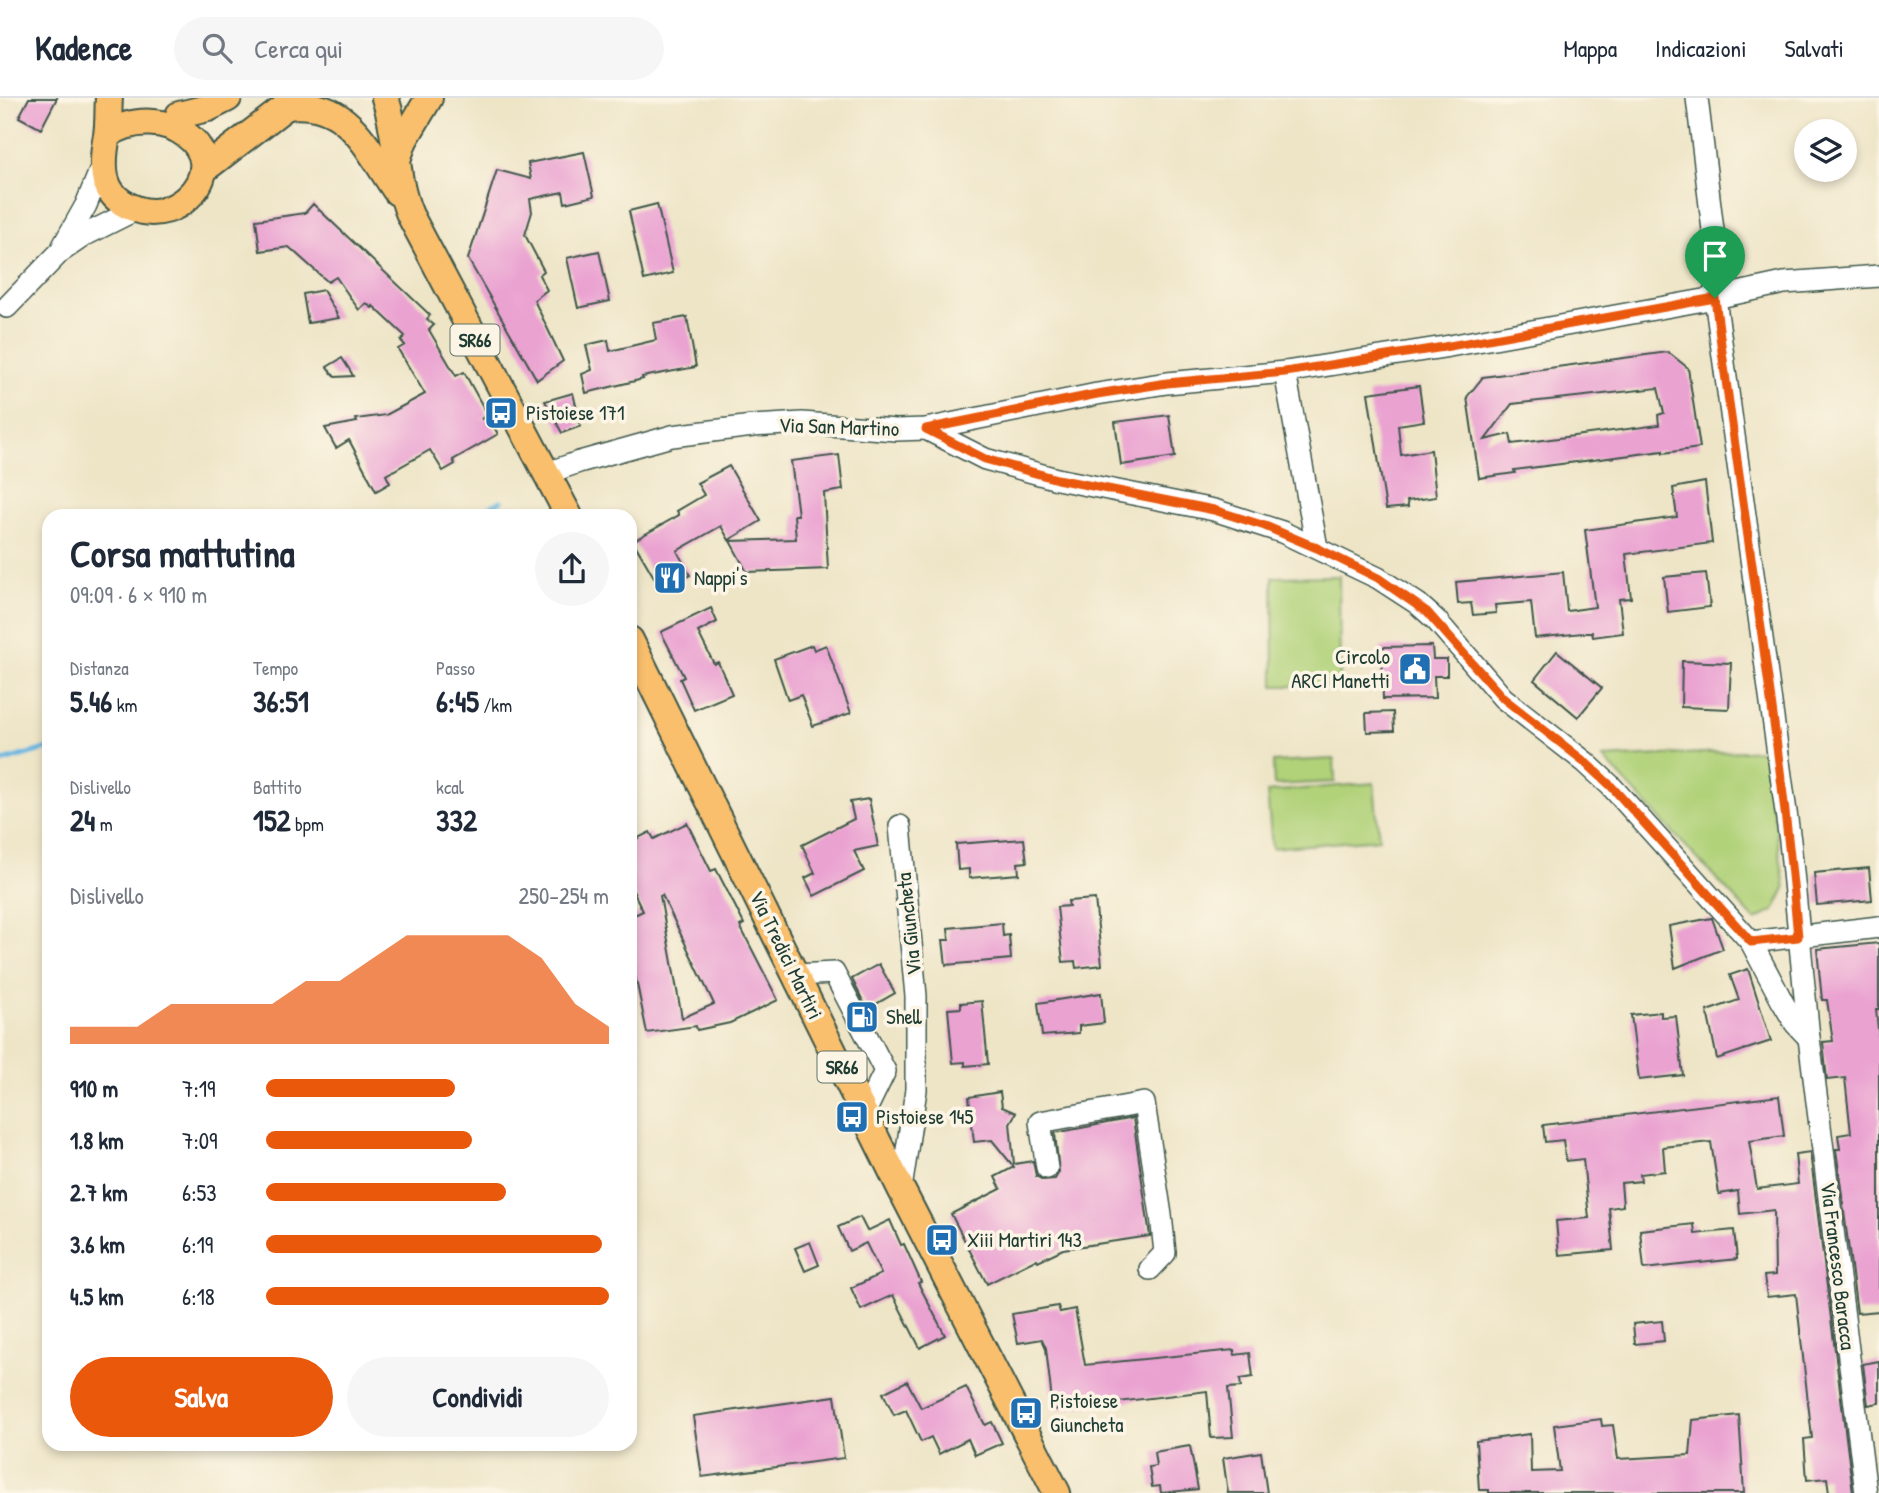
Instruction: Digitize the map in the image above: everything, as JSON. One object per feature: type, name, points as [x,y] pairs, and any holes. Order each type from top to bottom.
[{"type":"main road","points":[[107,135],[118,122],[134,112],[160,109],[179,115],[196,133],[201,149],[203,170],[198,184],[191,194],[174,207],[158,212],[137,209],[114,194],[106,183],[102,166],[109,98]]},
{"type":"main road","points":[[179,115],[228,98]]},
{"type":"main road","name":"SR66","points":[[386,98],[405,205],[565,509]]},
{"type":"main road","points":[[396,165],[404,139],[429,98]]},
{"type":"main road","points":[[203,170],[292,102],[313,106],[343,118],[360,138],[405,205]]},
{"type":"main road","name":"Via Tredici Martiri","points":[[637,654],[901,1189],[1057,1493]]},
{"type":"street","name":"Via Francesco Baracca","points":[[1697,98],[1716,255],[1715,298],[1790,841],[1809,1038],[1866,1493]]},
{"type":"street","points":[[60,252],[86,205],[102,166]]},
{"type":"street","points":[[7,307],[60,252],[85,234],[137,209]]},
{"type":"street","name":"Via San Martino","points":[[547,473],[579,461],[672,436],[802,423],[896,430],[926,429],[1097,394],[1167,383],[1285,372],[1444,347],[1784,283],[1879,276]]},
{"type":"street","points":[[1285,372],[1317,548]]},
{"type":"street","points":[[926,429],[985,459],[1057,479],[1214,510],[1282,532],[1378,578],[1427,612],[1503,698],[1585,762],[1611,786],[1751,942],[1788,1012],[1809,1038]]},
{"type":"street","name":"Via Giuncheta","points":[[900,826],[916,996],[916,1090],[901,1189]]},
{"type":"street","points":[[1751,942],[1879,928]]},
{"type":"street","points":[[796,975],[834,974],[884,1071],[864,1114]]},
{"type":"street","points":[[1046,1168],[1040,1122],[1144,1103],[1165,1253],[1150,1269]]},
{"type":"green space","points":[[1339,576],[1340,686],[1274,686],[1273,577]]},
{"type":"green space","points":[[1764,750],[1785,888],[1774,911],[1755,920],[1603,758]]},
{"type":"green space","points":[[1334,759],[1335,782],[1274,785],[1273,762]]},
{"type":"green space","points":[[1374,783],[1379,839],[1272,848],[1267,792]]},
{"type":"building","points":[[29,98],[57,98],[41,129],[19,117]]},
{"type":"building","points":[[584,152],[594,196],[565,203],[563,192],[530,199],[532,212],[525,235],[544,271],[539,275],[547,290],[534,300],[563,361],[537,380],[468,259],[497,170],[531,179],[528,163]]},
{"type":"building","points":[[313,204],[430,315],[427,319],[434,325],[429,330],[456,376],[464,372],[487,414],[481,419],[488,417],[498,434],[453,460],[455,464],[443,471],[430,450],[386,475],[390,483],[376,491],[349,440],[336,448],[325,428],[357,422],[356,419],[386,415],[425,394],[398,349],[405,345],[401,341],[405,336],[373,306],[372,308],[366,303],[359,310],[336,277],[328,282],[289,247],[260,251],[256,220],[305,213]]},
{"type":"building","points":[[657,204],[673,273],[644,280],[629,211]]},
{"type":"building","points":[[599,251],[610,301],[578,308],[567,258]]},
{"type":"building","points":[[323,290],[339,318],[308,323],[303,294]]},
{"type":"building","points":[[687,317],[696,367],[642,377],[643,379],[586,393],[582,374],[592,370],[586,345],[608,340],[610,351],[656,340],[653,323]]},
{"type":"building","points":[[1668,352],[1688,368],[1700,448],[1514,470],[1515,473],[1479,478],[1467,397],[1483,377]],"holes":[[[1658,388],[1664,413],[1658,415],[1659,425],[1512,444],[1510,434],[1485,440],[1512,404]]]},
{"type":"building","points":[[342,358],[353,376],[335,377],[327,367]]},
{"type":"building","points":[[1419,386],[1424,421],[1398,425],[1401,455],[1431,450],[1436,497],[1407,501],[1408,507],[1386,509],[1368,393]]},
{"type":"building","points":[[573,393],[581,426],[562,433],[545,401]]},
{"type":"building","points":[[1169,415],[1175,457],[1121,465],[1115,422]]},
{"type":"building","points":[[839,455],[843,490],[824,493],[828,569],[747,572],[730,541],[796,539],[794,515],[798,515],[791,461]]},
{"type":"building","points":[[729,466],[761,521],[729,540],[721,526],[677,551],[690,575],[662,591],[637,548],[637,539],[679,515],[677,511],[704,495],[697,483]]},
{"type":"building","points":[[1705,482],[1712,543],[1626,554],[1631,598],[1619,599],[1623,633],[1593,637],[1592,632],[1535,638],[1531,602],[1495,605],[1496,613],[1473,615],[1471,603],[1458,604],[1456,582],[1563,572],[1567,611],[1595,607],[1585,530],[1677,517],[1673,488]]},
{"type":"building","points":[[1706,573],[1710,607],[1668,612],[1664,577]]},
{"type":"building","points":[[711,608],[717,622],[698,632],[714,664],[718,662],[732,694],[694,710],[680,679],[684,677],[661,632]]},
{"type":"building","points":[[812,645],[814,650],[826,645],[851,713],[813,726],[801,695],[788,700],[774,659]]},
{"type":"building","points":[[1432,646],[1433,659],[1447,659],[1447,676],[1434,676],[1435,698],[1383,699],[1381,647]]},
{"type":"building","points":[[1557,651],[1602,688],[1578,717],[1534,680]]},
{"type":"building","points":[[1682,661],[1731,663],[1729,709],[1681,707]]},
{"type":"building","points":[[1393,712],[1394,731],[1367,732],[1366,713]]},
{"type":"building","points":[[869,799],[878,846],[854,851],[864,871],[814,896],[805,878],[815,873],[802,845],[854,819],[850,802]]},
{"type":"building","points":[[687,823],[711,871],[716,869],[744,924],[740,926],[778,1000],[730,1023],[697,1030],[696,1026],[647,1033],[637,984],[637,914],[643,911],[637,899],[637,838],[650,832],[654,839]],"holes":[[[662,895],[714,1004],[682,1018],[660,896]]]},
{"type":"building","points":[[1024,839],[1027,862],[1018,863],[1019,874],[969,878],[969,869],[958,870],[956,844]]},
{"type":"building","points":[[1869,868],[1872,900],[1817,905],[1814,873]]},
{"type":"building","points":[[1095,899],[1102,965],[1076,968],[1075,961],[1063,962],[1057,907],[1069,906],[1068,901]]},
{"type":"building","points":[[1712,918],[1723,949],[1675,968],[1669,926]]},
{"type":"building","points":[[1002,923],[1003,936],[1009,935],[1011,959],[946,965],[943,940],[949,940],[948,928]]},
{"type":"building","points":[[1879,943],[1879,1009],[1876,1009],[1879,1040],[1879,1311],[1857,1313],[1836,1149],[1840,1149],[1838,1135],[1851,1133],[1845,1078],[1827,1080],[1823,1042],[1833,1041],[1827,1000],[1822,1000],[1817,949]]},
{"type":"building","points":[[879,964],[895,993],[867,1009],[852,979]]},
{"type":"building","points":[[1748,969],[1771,1041],[1717,1059],[1707,1011],[1739,1000],[1730,975]]},
{"type":"building","points":[[1101,993],[1104,1023],[1079,1026],[1079,1033],[1042,1036],[1038,1003]]},
{"type":"building","points":[[982,1001],[988,1064],[965,1066],[965,1062],[953,1063],[948,1009],[961,1008],[961,1003]]},
{"type":"building","points":[[1661,1012],[1661,1017],[1676,1016],[1683,1075],[1639,1080],[1631,1015]]},
{"type":"building","points":[[1000,1092],[1002,1107],[1016,1113],[1010,1123],[1014,1164],[1033,1161],[1036,1176],[1043,1180],[1055,1179],[1059,1172],[1055,1133],[1133,1118],[1150,1236],[1063,1249],[987,1284],[951,1214],[1001,1189],[995,1177],[1014,1167],[992,1140],[974,1142],[969,1097]]},
{"type":"building","points":[[1779,1096],[1784,1136],[1749,1141],[1757,1189],[1798,1184],[1795,1154],[1810,1152],[1853,1493],[1829,1493],[1827,1478],[1807,1480],[1804,1439],[1812,1438],[1796,1294],[1767,1297],[1764,1276],[1775,1275],[1774,1210],[1740,1214],[1738,1191],[1719,1194],[1711,1142],[1663,1147],[1665,1171],[1640,1174],[1641,1181],[1621,1183],[1623,1206],[1609,1208],[1613,1250],[1559,1255],[1556,1221],[1589,1218],[1583,1159],[1566,1161],[1563,1140],[1545,1142],[1543,1125]]},
{"type":"building","points":[[860,1217],[867,1231],[890,1220],[901,1245],[904,1244],[921,1282],[918,1283],[945,1335],[920,1348],[893,1295],[861,1310],[851,1288],[881,1274],[866,1243],[849,1251],[838,1227]]},
{"type":"building","points":[[1694,1224],[1695,1234],[1734,1230],[1737,1259],[1644,1269],[1640,1230]]},
{"type":"building","points":[[810,1242],[819,1265],[805,1271],[795,1248]]},
{"type":"building","points":[[1058,1306],[1060,1312],[1075,1309],[1085,1365],[1234,1350],[1235,1355],[1250,1353],[1253,1377],[1240,1379],[1241,1387],[1228,1388],[1233,1437],[1211,1438],[1207,1391],[1053,1410],[1046,1348],[1042,1339],[1018,1343],[1012,1314]]},
{"type":"building","points":[[1662,1321],[1664,1341],[1635,1344],[1633,1324]]},
{"type":"building","points":[[1879,1361],[1879,1403],[1868,1405],[1863,1364]]},
{"type":"building","points":[[907,1381],[921,1408],[966,1387],[985,1425],[992,1422],[1002,1443],[975,1455],[968,1439],[939,1454],[931,1437],[921,1442],[906,1410],[894,1415],[883,1393]]},
{"type":"building","points":[[835,1396],[844,1458],[702,1477],[693,1416]]},
{"type":"building","points":[[1739,1415],[1744,1493],[1489,1493],[1489,1490],[1479,1490],[1476,1441],[1530,1434],[1531,1472],[1560,1471],[1554,1425],[1601,1419],[1602,1426],[1613,1425],[1618,1459],[1690,1455],[1693,1420]]},
{"type":"building","points":[[1190,1446],[1198,1489],[1161,1493],[1160,1486],[1152,1487],[1149,1467],[1156,1466],[1154,1452]]},
{"type":"building","points":[[1261,1452],[1267,1493],[1228,1493],[1223,1458]]},
{"type":"waterway","points":[[487,509],[501,501]]},
{"type":"waterway","points":[[0,762],[42,750]]},
{"type":"place","name":"Pistoiese 171","points":[[501,413]]},
{"type":"place","name":"Nappi's","points":[[670,578]]},
{"type":"place","name":"Circolo ARCI Manetti","points":[[1415,669]]},
{"type":"place","name":"Shell","points":[[862,1017]]},
{"type":"place","name":"Pistoiese 145","points":[[852,1117]]},
{"type":"place","name":"Xiii Martiri 143","points":[[942,1240]]},
{"type":"place","name":"Pistoiese Giuncheta","points":[[1026,1413]]},
{"type":"route","points":[[1715,298],[1773,709],[1790,841],[1798,937],[1751,942],[1611,786],[1585,762],[1503,698],[1436,620],[1418,604],[1378,578],[1265,526],[1214,510],[1057,479],[985,459],[926,429],[1097,394],[1167,383],[1285,372],[1444,347],[1715,298]]}]
